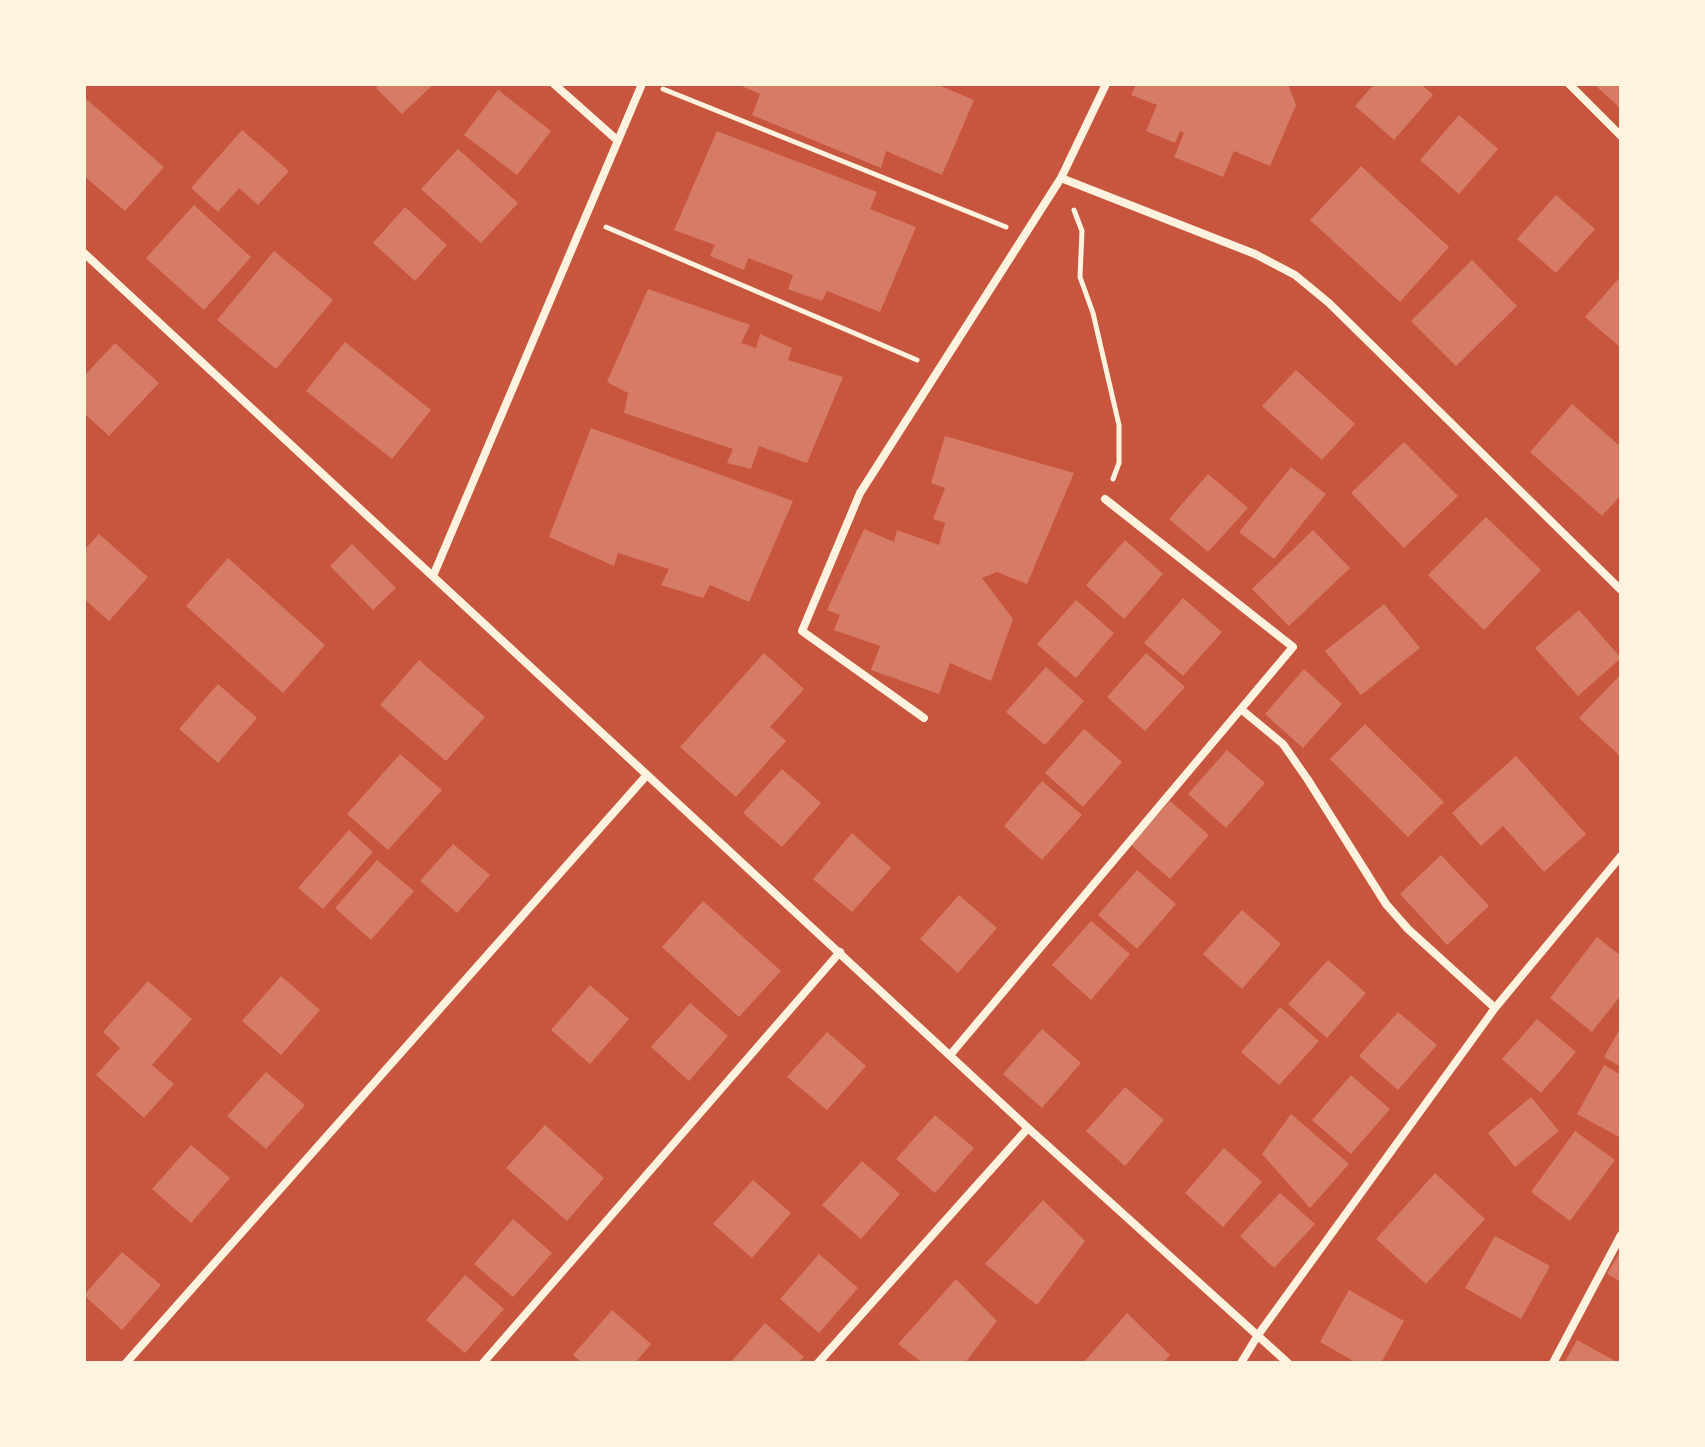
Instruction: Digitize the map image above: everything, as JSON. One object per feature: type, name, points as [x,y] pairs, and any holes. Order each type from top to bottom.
[{"type":"street","points":[[554,84],[617,140]]},
{"type":"street","points":[[433,576],[642,84]]},
{"type":"street","points":[[924,718],[802,631],[860,493],[1061,178],[1106,84]]},
{"type":"street","points":[[1569,84],[1621,136]]},
{"type":"street","points":[[1061,178],[1255,254],[1295,275],[1329,303],[1621,590]]},
{"type":"street","points":[[84,253],[646,776],[1288,1363]]},
{"type":"street","points":[[951,1054],[1293,647],[1105,499]]},
{"type":"street","points":[[1242,710],[1283,744],[1386,904],[1408,929],[1495,1008]]},
{"type":"street","points":[[126,1363],[646,776]]},
{"type":"street","points":[[1241,1363],[1258,1335],[1495,1008],[1621,856]]},
{"type":"street","points":[[483,1363],[840,952]]},
{"type":"street","points":[[818,1363],[1028,1128]]},
{"type":"street","points":[[1553,1363],[1621,1235]]},
{"type":"path","points":[[651,84],[1025,234]]},
{"type":"path","points":[[1061,178],[1082,231],[1080,277],[1093,313],[1119,425],[1119,463],[1105,499]]},
{"type":"path","points":[[586,219],[940,370]]},
{"type":"building","points":[[380,84],[434,84],[402,114],[376,88]]},
{"type":"building","points":[[737,84],[936,84],[974,100],[942,175],[886,151],[881,168],[752,115],[760,94]]},
{"type":"building","points":[[1136,84],[1288,84],[1296,105],[1270,166],[1234,151],[1223,177],[1174,157],[1184,133],[1180,131],[1175,143],[1146,131],[1157,105],[1131,95]]},
{"type":"building","points":[[1374,84],[1421,84],[1433,95],[1394,140],[1355,106]]},
{"type":"building","points":[[1621,84],[1621,109],[1596,86]]},
{"type":"building","points":[[498,90],[551,131],[517,175],[464,135]]},
{"type":"building","points":[[84,97],[164,167],[125,211],[84,176]]},
{"type":"building","points":[[1459,115],[1498,149],[1459,194],[1420,160]]},
{"type":"building","points":[[242,130],[289,171],[258,205],[239,188],[218,212],[191,188]]},
{"type":"building","points":[[717,131],[877,192],[870,209],[916,227],[880,312],[827,291],[822,301],[788,289],[793,275],[748,258],[744,270],[710,256],[715,245],[674,230]]},
{"type":"building","points":[[458,149],[518,203],[481,243],[421,189]]},
{"type":"building","points":[[1361,166],[1449,247],[1400,302],[1310,220]]},
{"type":"building","points":[[1556,195],[1595,229],[1556,273],[1517,239]]},
{"type":"building","points":[[194,205],[251,257],[204,310],[146,258]]},
{"type":"building","points":[[405,207],[447,245],[415,281],[373,243]]},
{"type":"building","points":[[274,251],[333,300],[276,369],[217,320]]},
{"type":"building","points":[[1472,260],[1517,306],[1456,366],[1411,321]]},
{"type":"building","points":[[1621,276],[1621,348],[1585,317]]},
{"type":"building","points":[[648,289],[750,325],[741,343],[756,348],[760,334],[792,348],[788,360],[843,377],[807,463],[759,446],[751,469],[727,463],[733,449],[624,413],[628,393],[607,382]]},
{"type":"building","points":[[345,342],[431,410],[392,459],[306,391]]},
{"type":"building","points":[[115,343],[159,383],[109,436],[84,413],[84,376]]},
{"type":"building","points":[[1296,370],[1355,424],[1322,460],[1262,406]]},
{"type":"building","points":[[1572,404],[1621,447],[1621,495],[1602,516],[1530,452]]},
{"type":"building","points":[[591,428],[793,501],[749,602],[710,585],[703,598],[661,585],[669,569],[618,553],[614,566],[549,537]]},
{"type":"building","points":[[945,436],[1074,473],[1027,584],[997,572],[982,578],[1013,619],[991,681],[950,663],[939,694],[871,670],[880,646],[834,630],[840,615],[827,610],[864,529],[894,542],[897,530],[939,545],[945,523],[933,519],[945,488],[931,483]]},
{"type":"building","points":[[1404,442],[1458,496],[1404,548],[1351,493]]},
{"type":"building","points":[[1291,467],[1326,494],[1274,559],[1239,532]]},
{"type":"building","points":[[1208,474],[1248,508],[1208,552],[1169,519]]},
{"type":"building","points":[[1486,517],[1541,570],[1484,630],[1428,575]]},
{"type":"building","points":[[1313,530],[1350,568],[1289,626],[1252,589]]},
{"type":"building","points":[[99,534],[148,577],[109,621],[84,599],[84,550]]},
{"type":"building","points":[[1125,540],[1163,574],[1124,619],[1086,585]]},
{"type":"building","points":[[352,544],[396,588],[373,610],[330,566]]},
{"type":"building","points":[[228,558],[325,645],[283,693],[186,606]]},
{"type":"building","points":[[1183,598],[1222,632],[1183,676],[1144,643]]},
{"type":"building","points":[[1076,600],[1114,633],[1076,678],[1037,644]]},
{"type":"building","points":[[1384,604],[1420,648],[1361,695],[1325,651]]},
{"type":"building","points":[[1579,610],[1621,658],[1578,696],[1535,648]]},
{"type":"building","points":[[764,653],[804,689],[770,727],[786,741],[736,797],[680,747]]},
{"type":"building","points":[[1146,653],[1185,687],[1145,731],[1107,697]]},
{"type":"building","points":[[419,660],[485,717],[446,761],[380,705]]},
{"type":"building","points":[[1046,667],[1084,701],[1045,745],[1006,712]]},
{"type":"building","points":[[1304,669],[1342,704],[1303,748],[1265,714]]},
{"type":"building","points":[[1621,674],[1621,757],[1579,718]]},
{"type":"building","points":[[218,684],[257,718],[218,763],[179,729]]},
{"type":"building","points":[[1365,724],[1444,802],[1408,837],[1330,759]]},
{"type":"building","points":[[1084,729],[1122,762],[1083,807],[1045,773]]},
{"type":"building","points":[[1227,750],[1265,783],[1226,828],[1188,794]]},
{"type":"building","points":[[400,754],[442,790],[388,850],[347,814]]},
{"type":"building","points":[[1516,756],[1586,834],[1544,872],[1503,826],[1481,846],[1452,813]]},
{"type":"building","points":[[782,769],[821,803],[782,847],[743,813]]},
{"type":"building","points":[[1042,781],[1082,815],[1042,860],[1004,826]]},
{"type":"building","points":[[1170,801],[1209,835],[1170,879],[1131,845]]},
{"type":"building","points":[[349,830],[373,852],[323,909],[298,888]]},
{"type":"building","points":[[852,833],[891,868],[852,912],[813,879]]},
{"type":"building","points":[[453,844],[490,875],[457,913],[420,881]]},
{"type":"building","points":[[1441,855],[1489,906],[1447,945],[1400,894]]},
{"type":"building","points":[[377,860],[414,891],[371,940],[335,908]]},
{"type":"building","points":[[1137,870],[1176,904],[1137,949],[1098,915]]},
{"type":"building","points":[[959,895],[997,928],[958,973],[920,939]]},
{"type":"building","points":[[703,901],[781,971],[739,1017],[662,947]]},
{"type":"building","points":[[1242,910],[1281,944],[1242,989],[1203,954]]},
{"type":"building","points":[[1091,921],[1130,954],[1091,1000],[1052,965]]},
{"type":"building","points":[[1597,937],[1621,956],[1621,995],[1592,1032],[1550,998]]},
{"type":"building","points":[[1328,960],[1366,993],[1327,1038],[1288,1004]]},
{"type":"building","points":[[281,976],[320,1010],[281,1055],[242,1021]]},
{"type":"building","points":[[148,981],[192,1019],[152,1065],[174,1084],[144,1118],[96,1075],[120,1048],[103,1032]]},
{"type":"building","points":[[590,985],[629,1019],[590,1064],[551,1030]]},
{"type":"building","points":[[690,1003],[728,1036],[689,1081],[651,1047]]},
{"type":"building","points":[[1280,1007],[1319,1041],[1279,1085],[1241,1052]]},
{"type":"building","points":[[1398,1012],[1437,1045],[1398,1090],[1359,1056]]},
{"type":"building","points":[[1537,1019],[1576,1052],[1541,1093],[1502,1059]]},
{"type":"building","points":[[1621,1027],[1621,1067],[1604,1057]]},
{"type":"building","points":[[1042,1029],[1081,1063],[1042,1108],[1003,1074]]},
{"type":"building","points":[[827,1032],[866,1066],[827,1110],[787,1077]]},
{"type":"building","points":[[1604,1065],[1621,1075],[1621,1138],[1577,1114]]},
{"type":"building","points":[[266,1072],[305,1105],[266,1149],[227,1116]]},
{"type":"building","points":[[1351,1075],[1390,1109],[1351,1154],[1312,1120]]},
{"type":"building","points":[[1125,1087],[1164,1120],[1125,1166],[1086,1131]]},
{"type":"building","points":[[1531,1097],[1559,1131],[1515,1167],[1488,1133]]},
{"type":"building","points":[[1291,1114],[1349,1164],[1310,1208],[1262,1154]]},
{"type":"building","points":[[935,1115],[974,1148],[935,1193],[896,1159]]},
{"type":"building","points":[[545,1125],[604,1178],[567,1221],[506,1168]]},
{"type":"building","points":[[1575,1131],[1615,1160],[1570,1221],[1531,1192]]},
{"type":"building","points":[[191,1145],[230,1178],[191,1223],[152,1189]]},
{"type":"building","points":[[1224,1148],[1262,1182],[1223,1227],[1185,1193]]},
{"type":"building","points":[[862,1161],[900,1194],[861,1239],[822,1205]]},
{"type":"building","points":[[1435,1173],[1485,1219],[1426,1284],[1376,1239]]},
{"type":"building","points":[[753,1180],[791,1213],[752,1258],[713,1224]]},
{"type":"building","points":[[1280,1193],[1315,1224],[1274,1268],[1240,1236]]},
{"type":"building","points":[[1043,1200],[1085,1241],[1037,1305],[985,1264]]},
{"type":"building","points":[[513,1219],[552,1253],[513,1297],[474,1264]]},
{"type":"building","points":[[1495,1236],[1550,1266],[1521,1319],[1465,1288]]},
{"type":"building","points":[[1621,1250],[1621,1282],[1607,1274]]},
{"type":"building","points":[[122,1252],[161,1285],[122,1330],[84,1295]]},
{"type":"building","points":[[819,1254],[858,1288],[819,1333],[780,1299]]},
{"type":"building","points":[[465,1275],[504,1309],[465,1353],[426,1320]]},
{"type":"building","points":[[956,1279],[997,1321],[965,1363],[923,1363],[898,1344]]},
{"type":"building","points":[[1349,1290],[1404,1321],[1381,1363],[1357,1363],[1320,1342]]},
{"type":"building","points":[[612,1310],[651,1344],[635,1363],[582,1363],[573,1355]]},
{"type":"building","points":[[1127,1313],[1170,1355],[1163,1363],[1083,1363]]},
{"type":"building","points":[[765,1323],[804,1357],[798,1363],[730,1363]]},
{"type":"building","points":[[1577,1340],[1619,1363],[1564,1363]]}]
